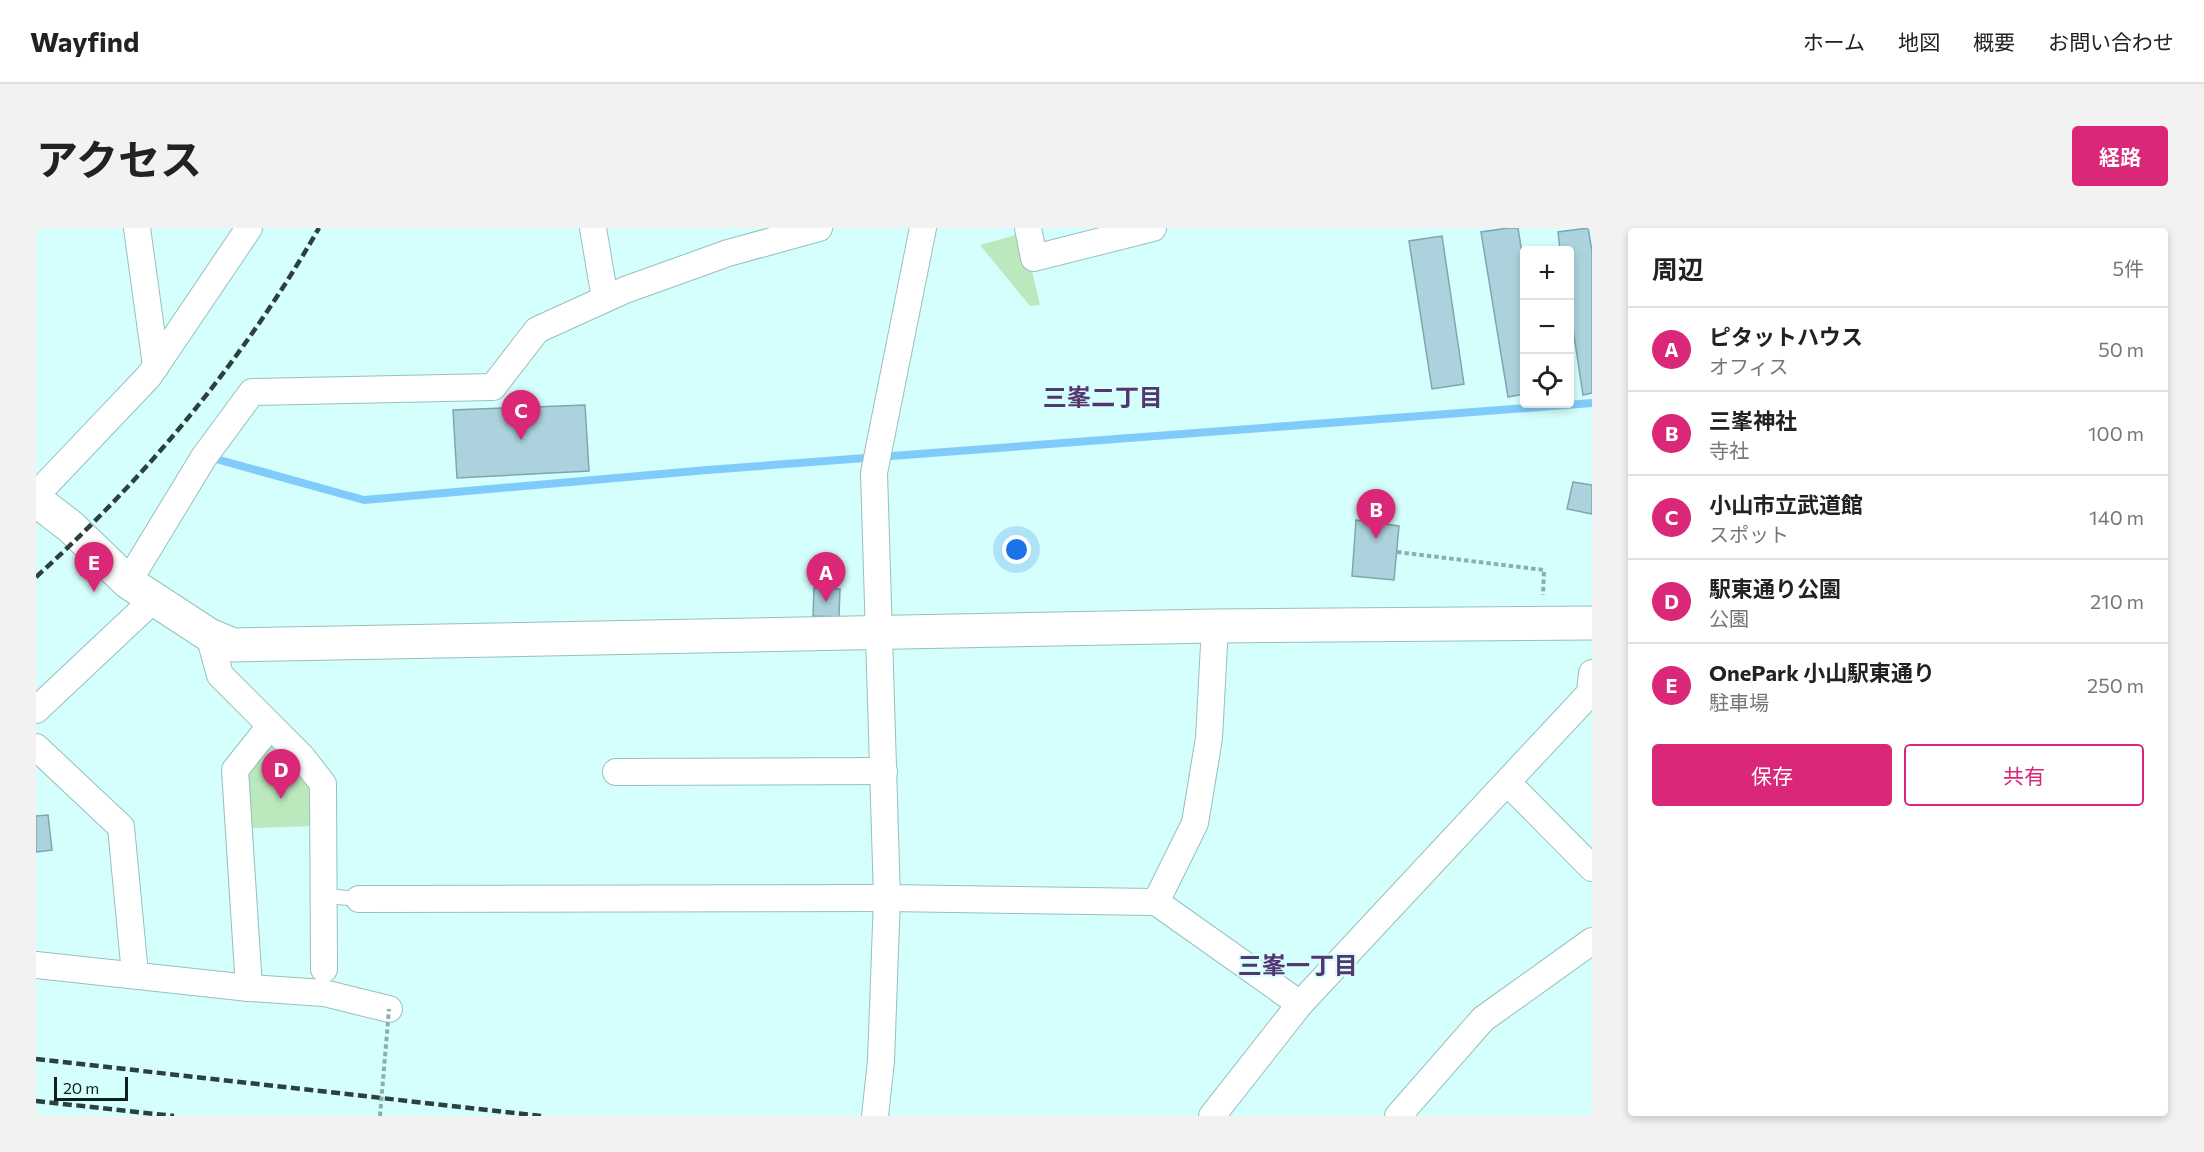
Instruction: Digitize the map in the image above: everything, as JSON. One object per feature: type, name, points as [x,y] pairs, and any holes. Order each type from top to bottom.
[{"type":"street","points":[[137,228],[156,366]]},
{"type":"street","points":[[36,495],[156,366],[249,228]]},
{"type":"street","points":[[593,228],[605,299]]},
{"type":"street","points":[[36,710],[141,590],[198,466],[252,392],[493,387],[537,330],[605,299],[728,253],[819,228]]},
{"type":"street","points":[[1028,228],[1034,258],[1153,228]]},
{"type":"street","points":[[875,1116],[881,1061],[887,898],[881,633],[874,473],[914,233]]},
{"type":"street","points":[[36,500],[71,527],[141,590],[209,635],[233,645],[1215,626],[1592,623]]},
{"type":"street","points":[[1156,902],[1195,823],[1209,738],[1215,626]]},
{"type":"street","points":[[209,635],[220,675],[323,784],[326,896],[324,981]]},
{"type":"street","points":[[1212,1116],[1300,1004],[1509,783],[1590,693],[1592,673]]},
{"type":"street","points":[[249,988],[235,770],[270,726]]},
{"type":"street","points":[[36,747],[122,827],[135,974]]},
{"type":"street","points":[[616,772],[884,771]]},
{"type":"street","points":[[1509,783],[1592,868]]},
{"type":"street","points":[[359,899],[887,898],[1156,902],[1300,1004]]},
{"type":"street","points":[[1398,1116],[1483,1018],[1592,941]]},
{"type":"street","points":[[36,964],[249,988],[324,981],[388,1010]]},
{"type":"lane","points":[[326,896],[359,899]]},
{"type":"path","points":[[1397,552],[1544,570],[1541,624]]},
{"type":"path","points":[[381,1116],[388,1010]]},
{"type":"green space","points":[[1023,233],[1040,305],[1030,306],[980,245]]},
{"type":"green space","points":[[274,739],[315,782],[318,826],[250,828],[241,771]]},
{"type":"building","points":[[1518,228],[1521,246],[1520,395],[1508,397],[1481,232]]},
{"type":"building","points":[[1588,228],[1592,251],[1592,393],[1583,395],[1574,335],[1574,246],[1560,246],[1558,232]]},
{"type":"building","points":[[1442,236],[1464,384],[1432,389],[1409,241]]},
{"type":"building","points":[[585,405],[589,471],[457,478],[453,410]]},
{"type":"building","points":[[1573,482],[1592,485],[1592,514],[1567,509]]},
{"type":"building","points":[[1356,520],[1399,526],[1394,580],[1352,576]]},
{"type":"building","points":[[814,588],[840,589],[839,617],[813,616]]},
{"type":"building","points":[[48,815],[52,850],[36,852],[36,816]]},
{"type":"waterway","points":[[209,457],[364,500],[707,470],[1592,403]]},
{"type":"railway","points":[[36,577],[117,498],[191,414],[259,324],[319,228]]},
{"type":"railway","points":[[36,1059],[541,1116]]},
{"type":"railway","points":[[36,1101],[174,1116]]},
{"type":"place","name":"小山市立武道館","points":[[521,440]]},
{"type":"place","name":"三峯神社","points":[[1376,539]]},
{"type":"place","name":"OnePark 小山駅東通り","points":[[94,592]]},
{"type":"place","name":"ピタットハウス","points":[[826,602]]},
{"type":"place","name":"駅東通り公園","points":[[281,799]]},
{"type":"district","name":"三峯二丁目","points":[[1103,396]]},
{"type":"district","name":"三峯一丁目","points":[[1298,964]]}]
